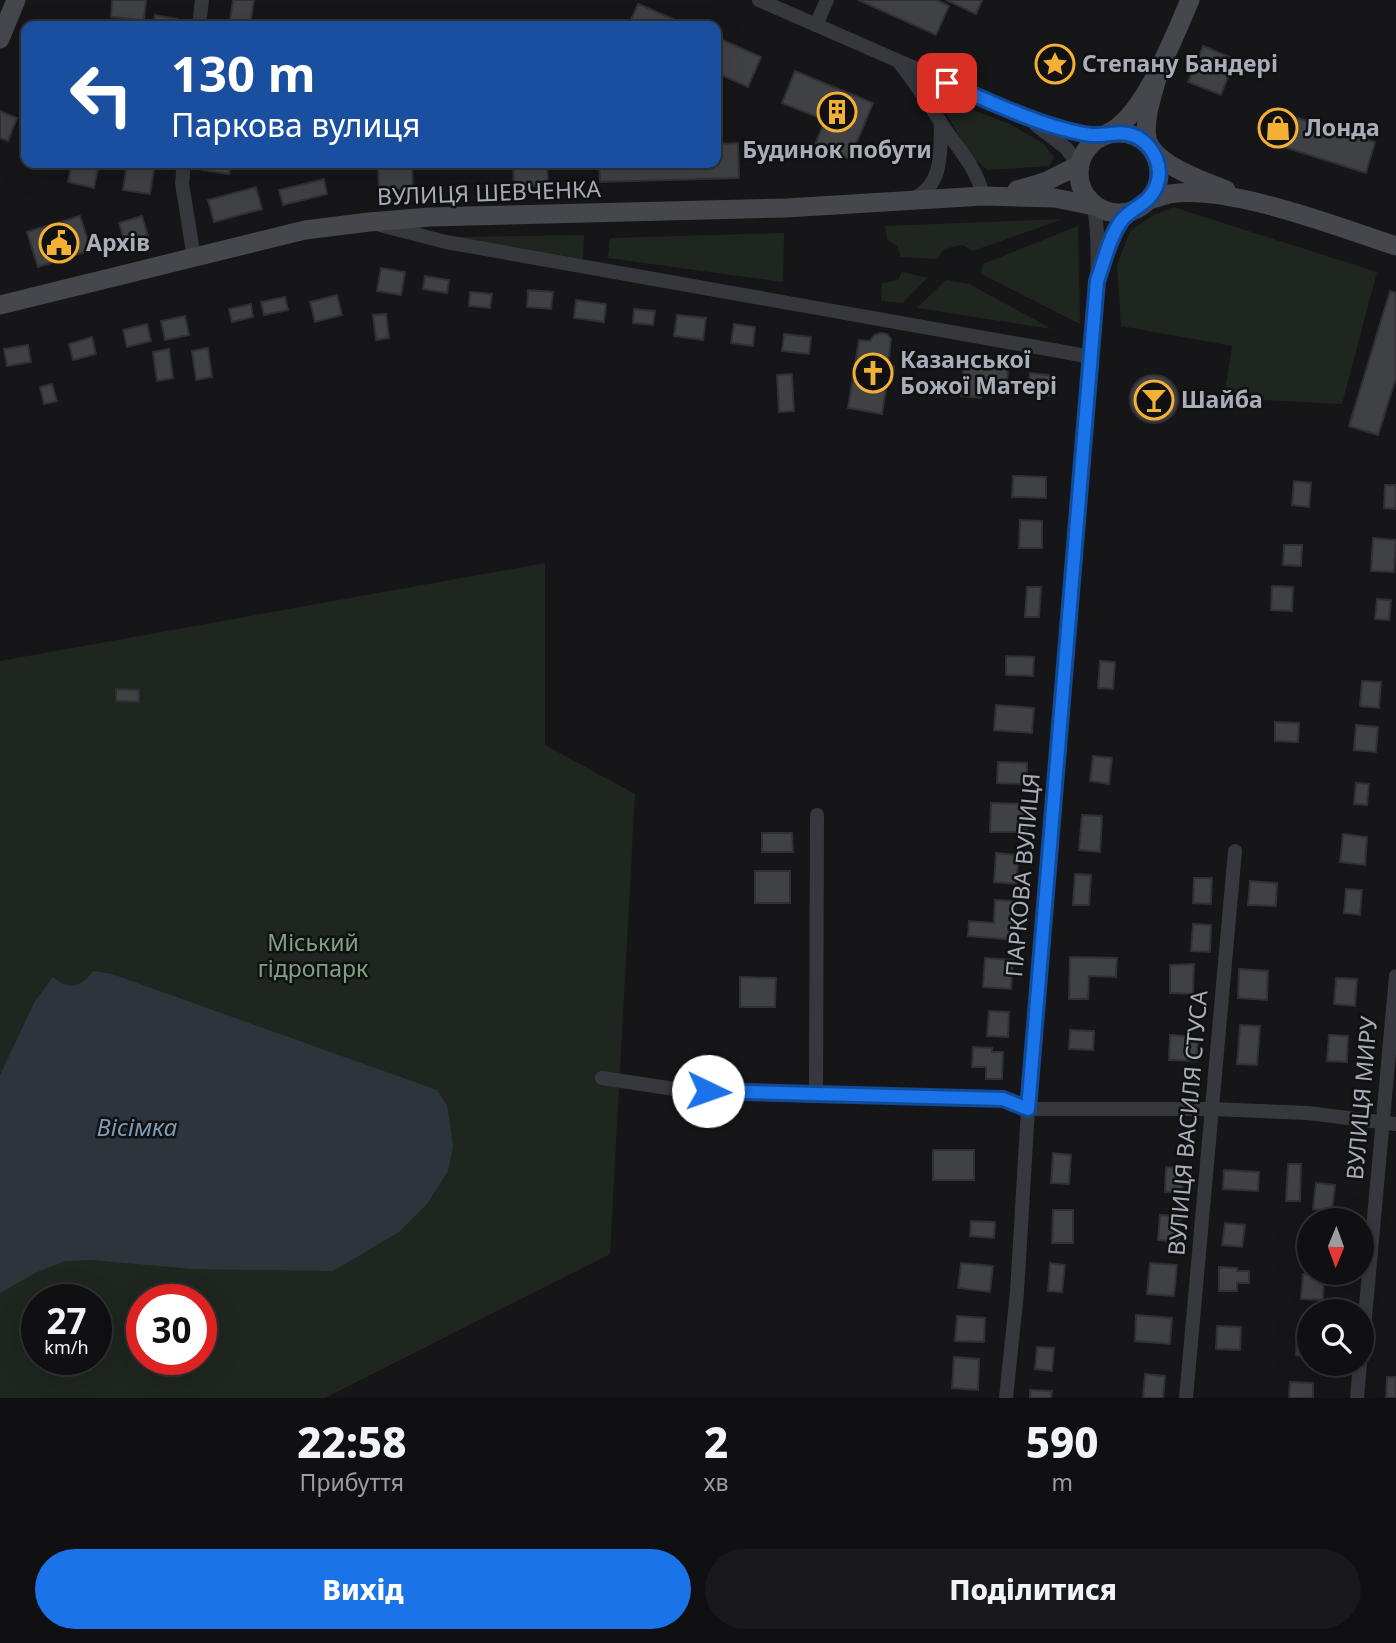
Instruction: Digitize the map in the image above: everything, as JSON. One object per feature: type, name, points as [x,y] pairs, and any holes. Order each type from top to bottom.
[{"type":"main road","points":[[0,39],[16,0]]},
{"type":"main road","points":[[1191,0],[1161,64],[1128,119],[1120,128],[1103,135],[1088,146],[1079,165],[1080,186],[1094,206],[1118,214],[1171,194],[1199,194],[1252,202]]},
{"type":"main road","points":[[1141,206],[1154,193],[1159,176],[1156,158],[1147,138],[1147,124],[1161,64]]},
{"type":"main road","points":[[1103,135],[1119,133],[1134,136],[1177,169],[1252,202],[1396,246]]},
{"type":"main road","name":"ВУЛИЦЯ ШЕВЧЕНКА","points":[[986,196],[1045,182],[1079,165]]},
{"type":"main road","name":"ВУЛИЦЯ ШЕВЧЕНКА","points":[[0,305],[305,230],[369,222],[430,217],[786,208],[986,196],[1055,198],[1094,206]]},
{"type":"street","points":[[200,21],[202,0]]},
{"type":"street","points":[[760,0],[1020,114],[1056,127],[1088,135],[1103,135]]},
{"type":"street","points":[[816,25],[827,0]]},
{"type":"street","points":[[898,62],[921,90],[980,181],[986,196]]},
{"type":"street","points":[[1020,114],[1066,148],[1079,165]]},
{"type":"street","points":[[906,202],[927,192],[937,174],[941,122]]},
{"type":"street","points":[[184,168],[182,183],[194,258]]},
{"type":"street","points":[[1094,206],[1097,226],[1097,281]]},
{"type":"street","points":[[1097,281],[1122,220],[1141,206]]},
{"type":"street","points":[[369,222],[446,242],[1092,357]]},
{"type":"street","name":"ПАРКОВА ВУЛИЦЯ","points":[[1006,1398],[1017,1292],[1028,1109],[1097,281]]},
{"type":"street","points":[[816,1096],[817,815]]},
{"type":"street","name":"ВУЛИЦЯ ВАСИЛЯ СТУСА","points":[[1186,1398],[1235,851]]},
{"type":"street","name":"ВУЛИЦЯ МИРУ","points":[[1368,1299],[1389,1123],[1396,976]]},
{"type":"street","points":[[602,1078],[681,1090],[816,1096],[1003,1099],[1028,1109],[1212,1109],[1308,1113],[1389,1123]]},
{"type":"street","points":[[1357,1398],[1359,1376]]},
{"type":"green space","points":[[936,96],[1010,124],[1044,144],[1054,158],[1049,166],[988,170],[972,157]]},
{"type":"green space","points":[[1173,207],[1377,272],[1342,404],[1224,398],[1232,346],[1121,326],[1117,265],[1130,231],[1152,216]]},
{"type":"green space","points":[[1063,219],[973,251],[962,245],[944,249],[937,259],[901,257],[897,246],[887,240],[885,226]]},
{"type":"green space","points":[[1078,226],[1080,324],[981,274],[983,264]]},
{"type":"green space","points":[[784,233],[783,282],[608,258],[610,238]]},
{"type":"green space","points":[[584,235],[583,259],[453,237]]},
{"type":"green space","points":[[902,272],[927,278],[903,303],[881,301],[882,283],[898,280]]},
{"type":"green space","points":[[946,280],[969,284],[1052,329],[917,308]]},
{"type":"green space","name":"Міський гідропарк","points":[[545,563],[545,745],[635,794],[610,1254],[325,1398],[0,1398],[0,661]]},
{"type":"water","name":"Вісімка","points":[[93,971],[112,974],[437,1090],[447,1105],[450,1124],[453,1147],[448,1171],[427,1204],[399,1232],[333,1271],[193,1269],[91,1260],[65,1261],[35,1273],[0,1293],[0,1075],[35,1001],[53,977],[64,984],[75,985],[84,981]]},
{"type":"building","points":[[112,0],[146,0],[144,20],[111,17]]},
{"type":"building","points":[[233,0],[254,0],[251,21],[230,21]]},
{"type":"building","points":[[858,0],[937,0],[949,6],[936,35]]},
{"type":"building","points":[[946,0],[982,0],[976,14]]},
{"type":"building","points":[[638,4],[678,21],[630,21]]},
{"type":"building","points":[[155,15],[178,19],[178,21],[154,21]]},
{"type":"building","points":[[721,39],[761,57],[748,87],[721,75]]},
{"type":"building","points":[[1203,46],[1235,59],[1221,95],[1188,82]]},
{"type":"building","name":"Будинок побути","points":[[795,71],[873,103],[850,159],[815,145],[825,120],[782,103]]},
{"type":"building","points":[[0,111],[17,118],[8,141],[0,138]]},
{"type":"building","points":[[1278,112],[1375,142],[1366,173],[1268,142]]},
{"type":"building","points":[[738,143],[739,178],[600,182],[599,168],[721,168],[721,144]]},
{"type":"building","points":[[71,168],[98,168],[94,188],[68,182]]},
{"type":"building","points":[[126,168],[154,168],[150,194],[123,190]]},
{"type":"building","points":[[202,168],[230,168],[229,174]]},
{"type":"building","points":[[378,168],[412,168],[413,189],[379,190]]},
{"type":"building","points":[[513,168],[547,168],[548,185],[514,187]]},
{"type":"building","points":[[324,179],[327,194],[283,205],[279,190]]},
{"type":"building","points":[[256,187],[262,209],[214,222],[208,200]]},
{"type":"building","points":[[80,216],[91,250],[38,267],[27,232]]},
{"type":"building","points":[[142,216],[148,236],[125,243],[119,223]]},
{"type":"building","points":[[381,268],[405,272],[401,295],[377,291]]},
{"type":"building","points":[[425,276],[449,280],[447,293],[423,289]]},
{"type":"building","points":[[528,290],[553,292],[551,309],[527,307]]},
{"type":"building","points":[[1390,291],[1396,293],[1396,378],[1378,435],[1349,426]]},
{"type":"building","points":[[470,292],[492,294],[490,308],[469,306]]},
{"type":"building","points":[[337,295],[342,315],[315,322],[310,302]]},
{"type":"building","points":[[285,297],[288,310],[264,315],[261,302]]},
{"type":"building","points":[[576,300],[606,304],[604,322],[574,318]]},
{"type":"building","points":[[251,304],[253,317],[232,322],[229,309]]},
{"type":"building","points":[[634,309],[655,311],[653,325],[633,323]]},
{"type":"building","points":[[386,314],[389,338],[376,340],[373,315]]},
{"type":"building","points":[[677,315],[706,318],[703,340],[674,336]]},
{"type":"building","points":[[185,316],[189,335],[165,340],[161,321]]},
{"type":"building","points":[[147,324],[151,341],[127,347],[123,330]]},
{"type":"building","points":[[734,324],[755,327],[753,346],[731,343]]},
{"type":"building","points":[[784,334],[811,337],[809,354],[782,351]]},
{"type":"building","name":"Казанської Божої Матері","points":[[887,334],[891,339],[888,366],[894,366],[892,381],[887,381],[882,414],[848,408],[859,340],[870,341],[874,335]]},
{"type":"building","points":[[92,337],[96,354],[73,360],[69,344]]},
{"type":"building","points":[[28,345],[31,362],[7,366],[4,349]]},
{"type":"building","points":[[208,348],[212,377],[196,380],[192,351]]},
{"type":"building","points":[[169,349],[173,378],[157,381],[153,352]]},
{"type":"building","points":[[964,362],[1008,368],[1007,383],[983,381],[981,398],[961,396]]},
{"type":"building","points":[[1030,373],[1056,376],[1054,396],[1027,393]]},
{"type":"building","points":[[792,374],[794,411],[779,412],[777,375]]},
{"type":"building","name":"Шайба","points":[[1154,375],[1171,382],[1178,399],[1171,416],[1154,423],[1137,416],[1130,399],[1137,382]]},
{"type":"building","points":[[52,384],[57,401],[44,404],[40,387]]},
{"type":"building","points":[[1013,476],[1046,477],[1046,498],[1012,497]]},
{"type":"building","points":[[1294,481],[1311,483],[1309,507],[1292,505]]},
{"type":"building","points":[[1385,485],[1396,485],[1396,509],[1384,508]]},
{"type":"building","points":[[1020,520],[1042,521],[1042,548],[1019,548]]},
{"type":"building","points":[[1373,538],[1396,540],[1394,572],[1371,571]]},
{"type":"building","points":[[1284,545],[1302,545],[1301,566],[1283,565]]},
{"type":"building","points":[[1272,586],[1293,587],[1292,611],[1271,610]]},
{"type":"building","points":[[1027,587],[1041,587],[1039,617],[1025,617]]},
{"type":"building","points":[[1377,599],[1391,600],[1389,620],[1375,619]]},
{"type":"building","points":[[1006,656],[1034,657],[1033,676],[1006,675]]},
{"type":"building","points":[[1100,661],[1115,662],[1113,689],[1098,688]]},
{"type":"building","points":[[1362,681],[1381,682],[1379,708],[1360,706]]},
{"type":"building","points":[[116,689],[139,690],[139,702],[116,701]]},
{"type":"building","points":[[996,705],[1034,708],[1032,733],[994,730]]},
{"type":"building","points":[[1275,722],[1299,723],[1298,742],[1275,741]]},
{"type":"building","points":[[1356,725],[1378,727],[1376,752],[1354,750]]},
{"type":"building","points":[[1093,756],[1112,758],[1109,784],[1090,781]]},
{"type":"building","points":[[998,762],[1027,763],[1027,784],[997,783]]},
{"type":"building","points":[[1356,783],[1369,784],[1367,805],[1354,804]]},
{"type":"building","points":[[991,803],[1027,804],[1027,832],[990,832]]},
{"type":"building","points":[[1082,815],[1102,816],[1100,852],[1079,850]]},
{"type":"building","points":[[762,833],[792,833],[793,852],[762,852]]},
{"type":"building","points":[[1343,834],[1367,837],[1365,865],[1340,862]]},
{"type":"building","points":[[996,853],[1019,855],[1016,884],[994,882]]},
{"type":"building","points":[[755,871],[790,871],[790,903],[755,903]]},
{"type":"building","points":[[1075,874],[1091,875],[1089,905],[1073,905]]},
{"type":"building","points":[[1194,878],[1212,878],[1211,904],[1193,903]]},
{"type":"building","points":[[1250,881],[1277,883],[1276,906],[1248,905]]},
{"type":"building","points":[[1346,889],[1362,890],[1360,915],[1344,913]]},
{"type":"building","points":[[995,900],[1016,901],[1014,940],[968,936],[969,921],[994,923]]},
{"type":"building","points":[[1193,924],[1211,925],[1210,952],[1191,951]]},
{"type":"building","points":[[1070,957],[1117,958],[1116,977],[1089,976],[1088,999],[1069,999]]},
{"type":"building","points":[[985,958],[1013,960],[1011,989],[983,987]]},
{"type":"building","points":[[1194,964],[1193,994],[1170,993],[1170,965]]},
{"type":"building","points":[[1239,969],[1268,971],[1267,1000],[1238,998]]},
{"type":"building","points":[[740,977],[776,978],[775,1007],[740,1007]]},
{"type":"building","points":[[1336,978],[1357,979],[1355,1006],[1334,1004]]},
{"type":"building","points":[[989,1011],[1009,1012],[1008,1037],[987,1036]]},
{"type":"building","points":[[1240,1025],[1260,1026],[1257,1065],[1237,1064]]},
{"type":"building","points":[[1070,1030],[1094,1031],[1093,1050],[1069,1049]]},
{"type":"building","points":[[1170,1035],[1198,1037],[1197,1061],[1169,1060]]},
{"type":"building","points":[[1329,1035],[1348,1036],[1347,1062],[1327,1061]]},
{"type":"building","points":[[973,1047],[992,1048],[992,1052],[1003,1052],[1002,1079],[986,1079],[986,1067],[972,1067]]},
{"type":"building","points":[[933,1150],[974,1150],[974,1180],[933,1180]]},
{"type":"building","points":[[1053,1153],[1071,1155],[1069,1184],[1051,1183]]},
{"type":"building","points":[[1288,1164],[1301,1164],[1300,1201],[1286,1201]]},
{"type":"building","points":[[1166,1167],[1184,1169],[1182,1193],[1165,1192]]},
{"type":"building","points":[[1224,1170],[1259,1172],[1258,1191],[1223,1189]]},
{"type":"building","points":[[1316,1183],[1335,1185],[1332,1208],[1313,1208]]},
{"type":"building","points":[[1053,1210],[1073,1210],[1073,1243],[1052,1243]]},
{"type":"building","points":[[1160,1215],[1181,1216],[1179,1242],[1158,1240]]},
{"type":"building","points":[[971,1221],[995,1222],[994,1238],[970,1236]]},
{"type":"building","points":[[1225,1223],[1245,1225],[1242,1247],[1222,1245]]},
{"type":"building","points":[[961,1263],[993,1266],[990,1292],[958,1288]]},
{"type":"building","points":[[1050,1263],[1065,1265],[1062,1292],[1048,1291]]},
{"type":"building","points":[[1150,1263],[1177,1265],[1174,1296],[1147,1294]]},
{"type":"building","points":[[1219,1267],[1249,1271],[1249,1283],[1237,1283],[1237,1291],[1219,1291]]},
{"type":"building","points":[[1302,1285],[1324,1285],[1323,1299],[1301,1299]]},
{"type":"building","points":[[1136,1315],[1172,1318],[1170,1344],[1135,1341]]},
{"type":"building","points":[[957,1316],[985,1318],[984,1342],[955,1341]]},
{"type":"building","points":[[1217,1326],[1241,1327],[1240,1350],[1216,1349]]},
{"type":"building","points":[[1037,1347],[1054,1348],[1052,1371],[1035,1369]]},
{"type":"building","points":[[954,1357],[979,1359],[978,1390],[952,1388]]},
{"type":"building","points":[[1145,1374],[1165,1376],[1163,1398],[1143,1398]]},
{"type":"building","points":[[1387,1377],[1396,1377],[1396,1398],[1386,1398]]},
{"type":"building","points":[[1290,1382],[1313,1383],[1313,1398],[1289,1398]]},
{"type":"building","points":[[1030,1390],[1052,1391],[1051,1398],[1030,1398]]},
{"type":"place","name":"Степану Бандері","points":[[1055,64]]},
{"type":"place","name":"Будинок побути","points":[[837,112]]},
{"type":"place","name":"Лонда","points":[[1278,128]]},
{"type":"place","name":"Архiв","points":[[59,243]]},
{"type":"place","name":"Казанської Божої Матері","points":[[873,373]]},
{"type":"place","name":"Шайба","points":[[1154,400]]},
{"type":"route","points":[[708,1091],[1003,1099],[1028,1109],[1097,281],[1122,220],[1142,206],[1154,193],[1159,167],[1152,150],[1134,136],[1119,133],[1088,135],[1056,127],[947,83]]}]
